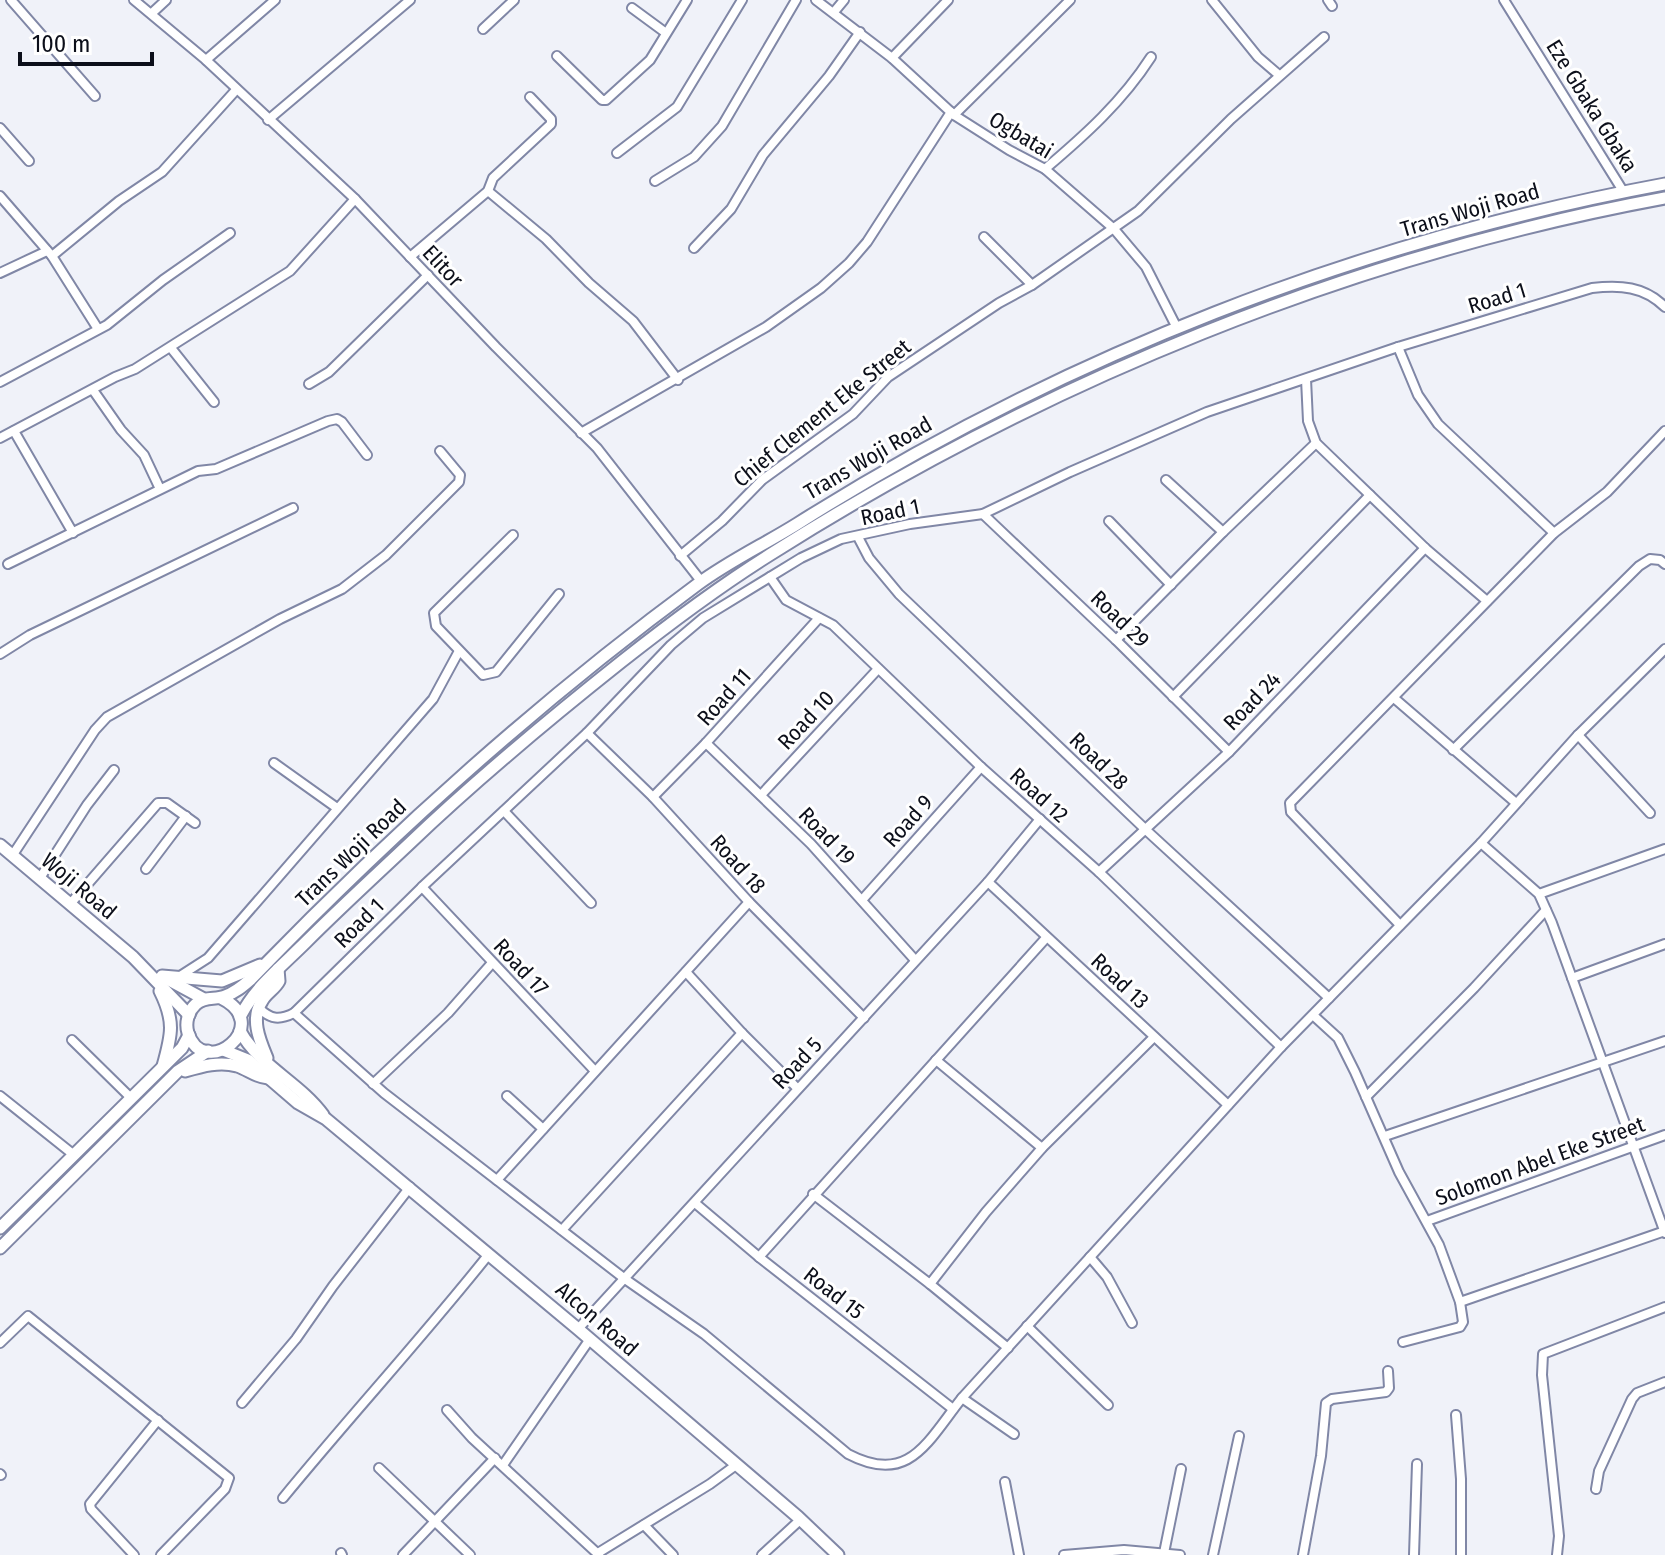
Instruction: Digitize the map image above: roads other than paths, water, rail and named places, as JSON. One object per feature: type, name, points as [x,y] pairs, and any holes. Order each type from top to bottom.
[{"type":"main road","name":"Trans Woji Road","points":[[240,1017],[273,966],[409,822],[520,724],[701,581],[936,440],[1177,328],[1284,286],[1445,236],[1623,191],[1665,184]]},
{"type":"main road","name":"Trans Woji Road","points":[[221,998],[273,966],[535,730],[666,627],[769,555],[907,473],[1032,408],[1188,338],[1365,275],[1449,250],[1665,198]]},
{"type":"main road","points":[[1445,236],[1449,250]]},
{"type":"main road","points":[[1362,261],[1365,275]]},
{"type":"main road","name":"Woji Road","points":[[0,845],[158,978],[189,1015]]},
{"type":"main road","points":[[158,978],[222,981],[273,966],[279,981],[262,1000],[256,1026],[268,1063]]},
{"type":"main road","points":[[158,978],[204,999]]},
{"type":"main road","points":[[158,978],[171,1019],[170,1041],[163,1066]]},
{"type":"main road","points":[[0,1228],[182,1048],[189,1035],[189,1015],[197,1003],[204,999],[221,998],[237,1009],[240,1031],[234,1044],[223,1050],[200,1048],[189,1035]]},
{"type":"main road","points":[[240,1031],[251,1047],[314,1102],[326,1119]]},
{"type":"main road","points":[[223,1050],[248,1060],[298,1103],[326,1119]]},
{"type":"main road","points":[[0,1248],[176,1073],[208,1051]]},
{"type":"main road","points":[[176,1073],[205,1065],[224,1064],[237,1066],[256,1077],[269,1078]]},
{"type":"main road","name":"Alcon Road","points":[[326,1119],[590,1339],[838,1555]]},
{"type":"street","points":[[11,0],[95,96]]},
{"type":"street","name":"Elitor","points":[[134,0],[206,60],[355,199],[611,464],[701,581]]},
{"type":"street","points":[[152,13],[166,0]]},
{"type":"street","points":[[206,60],[275,0]]},
{"type":"street","points":[[268,120],[410,0]]},
{"type":"street","points":[[483,29],[514,0]]},
{"type":"street","points":[[557,56],[602,100],[606,100],[650,60],[687,0]]},
{"type":"street","points":[[617,153],[677,107],[742,0]]},
{"type":"street","points":[[655,181],[694,157],[722,126],[796,0]]},
{"type":"street","name":"Ogbatai","points":[[816,0],[892,58],[952,114],[1045,169],[1114,229],[1146,267],[1177,328]]},
{"type":"street","points":[[834,12],[844,0]]},
{"type":"street","points":[[892,58],[948,0]]},
{"type":"street","points":[[581,433],[766,327],[799,305],[849,263],[867,242],[952,114],[1070,0]]},
{"type":"street","points":[[1212,0],[1258,57],[1279,75]]},
{"type":"street","name":"Eze Gbaka Gbaka","points":[[1504,0],[1623,191]]},
{"type":"street","points":[[632,8],[666,33]]},
{"type":"street","points":[[694,248],[731,209],[763,155],[829,76],[860,32]]},
{"type":"street","name":"Chief Clement Eke Street","points":[[680,556],[722,521],[762,480],[853,414],[888,377],[1032,285],[1138,211],[1279,75],[1324,37]]},
{"type":"street","points":[[1045,169],[1107,114],[1151,57]]},
{"type":"street","points":[[0,273],[49,253],[162,172],[236,90]]},
{"type":"street","points":[[410,257],[488,191],[493,178],[551,124],[551,119],[530,97]]},
{"type":"street","points":[[0,128],[29,161]]},
{"type":"street","points":[[488,191],[546,239],[589,283],[633,321],[678,380]]},
{"type":"street","points":[[0,196],[49,253],[98,329]]},
{"type":"street","points":[[0,438],[171,348],[290,271],[355,199]]},
{"type":"street","points":[[0,382],[107,325],[163,280],[230,233]]},
{"type":"street","points":[[984,237],[1032,285]]},
{"type":"street","points":[[309,384],[329,372],[428,275]]},
{"type":"street","name":"Road 1","points":[[294,1013],[422,887],[587,733],[681,636],[703,618],[770,577],[841,539],[910,524],[983,514],[1207,412],[1398,347],[1592,288],[1636,288],[1665,307]]},
{"type":"street","points":[[1398,347],[1418,395],[1438,424],[1554,533]]},
{"type":"street","points":[[171,348],[214,402]]},
{"type":"street","points":[[1306,379],[1308,421],[1316,443],[1425,548],[1487,601]]},
{"type":"street","points":[[93,390],[121,430],[144,455],[160,489]]},
{"type":"street","points":[[8,564],[198,471],[216,469],[308,428],[337,419],[367,455]]},
{"type":"street","points":[[14,431],[73,533]]},
{"type":"street","points":[[1400,925],[1289,808],[1290,803],[1554,533],[1607,492],[1665,431]]},
{"type":"street","points":[[1116,640],[1316,443]]},
{"type":"street","points":[[12,856],[95,730],[107,717],[280,619],[342,589],[386,555],[459,482],[460,475],[440,451]]},
{"type":"street","points":[[1166,480],[1223,532]]},
{"type":"street","points":[[1173,697],[1370,495]]},
{"type":"street","points":[[0,654],[23,639],[293,508]]},
{"type":"street","name":"Road 29","points":[[983,514],[1229,752]]},
{"type":"street","points":[[1109,521],[1171,585]]},
{"type":"street","points":[[513,535],[433,616],[436,626],[483,675],[496,672],[559,594]]},
{"type":"street","name":"Road 28","points":[[858,537],[869,558],[899,594],[1146,830],[1329,998]]},
{"type":"street","name":"Road 24","points":[[1099,872],[1229,752],[1425,548]]},
{"type":"street","points":[[1453,750],[1639,566],[1655,558],[1665,564]]},
{"type":"street","name":"Road 12","points":[[770,577],[786,600],[833,625],[981,767],[1099,872],[1281,1047]]},
{"type":"street","name":"Road 11","points":[[653,797],[819,618]]},
{"type":"street","points":[[259,1008],[274,1019],[283,1019],[294,1013],[373,1084],[625,1279],[704,1334],[848,1454],[879,1467],[895,1466],[907,1461],[1281,1047],[1481,843],[1578,735],[1665,649]]},
{"type":"street","points":[[177,978],[208,958],[433,699],[459,651]]},
{"type":"street","name":"Road 10","points":[[761,795],[878,669]]},
{"type":"street","points":[[1394,698],[1516,803]]},
{"type":"street","name":"Road 18","points":[[587,733],[653,797],[749,902],[864,1018]]},
{"type":"street","points":[[1578,735],[1650,813]]},
{"type":"street","name":"Road 19","points":[[706,743],[761,795],[915,960]]},
{"type":"street","points":[[274,763],[337,808]]},
{"type":"street","name":"Road 9","points":[[862,900],[981,767]]},
{"type":"street","points":[[40,878],[87,805],[114,770]]},
{"type":"street","points":[[71,903],[158,803],[167,803],[195,823]]},
{"type":"street","points":[[504,811],[591,903]]},
{"type":"street","points":[[146,869],[186,816]]},
{"type":"street","name":"Road 5","points":[[578,1329],[988,882],[1040,819]]},
{"type":"street","points":[[1460,1302],[1665,1232],[1539,894],[1481,843]]},
{"type":"street","points":[[1539,894],[1665,849]]},
{"type":"street","name":"Road 13","points":[[988,882],[1228,1105]]},
{"type":"street","name":"Road 17","points":[[422,887],[595,1071]]},
{"type":"street","points":[[497,1180],[749,902]]},
{"type":"street","points":[[1366,1097],[1546,910]]},
{"type":"street","points":[[759,1257],[1046,938]]},
{"type":"street","points":[[1572,978],[1665,944]]},
{"type":"street","points":[[373,1084],[448,1013],[492,963]]},
{"type":"street","points":[[686,972],[797,1088]]},
{"type":"street","points":[[1314,1016],[1338,1038],[1399,1172],[1427,1221],[1460,1302],[1462,1326],[1403,1342]]},
{"type":"street","points":[[562,1230],[742,1033]]},
{"type":"street","points":[[930,1284],[986,1212],[1042,1148],[1154,1037]]},
{"type":"street","points":[[72,1040],[131,1098]]},
{"type":"street","points":[[1385,1136],[1665,1041]]},
{"type":"street","points":[[936,1060],[1042,1148]]},
{"type":"street","points":[[0,1096],[74,1155]]},
{"type":"street","points":[[507,1096],[543,1129]]},
{"type":"street","name":"Solomon Abel Eke Street","points":[[1427,1221],[1665,1135]]},
{"type":"street","points":[[242,1403],[296,1339],[410,1187]]},
{"type":"street","points":[[813,1194],[1008,1348]]},
{"type":"street","name":"Road 15","points":[[695,1203],[953,1409]]},
{"type":"street","points":[[283,1498],[346,1421],[440,1316],[489,1254]]},
{"type":"street","points":[[1090,1257],[1107,1277],[1132,1323]]},
{"type":"street","points":[[1557,1555],[1559,1536],[1542,1375],[1543,1354],[1665,1307]]},
{"type":"street","points":[[0,1343],[28,1316],[229,1478],[225,1489],[161,1555]]},
{"type":"street","points":[[1027,1326],[1108,1405]]},
{"type":"street","points":[[503,1465],[590,1339]]},
{"type":"street","points":[[1303,1555],[1321,1456],[1326,1403],[1332,1399],[1386,1392],[1389,1388],[1388,1371]]},
{"type":"street","points":[[1596,1489],[1599,1471],[1632,1399],[1637,1393],[1665,1382]]},
{"type":"street","points":[[962,1398],[1014,1434]]},
{"type":"street","points":[[447,1410],[472,1438],[598,1554],[736,1465]]},
{"type":"street","points":[[1456,1415],[1461,1479],[1461,1555]]},
{"type":"street","points":[[134,1555],[91,1509],[90,1504],[158,1420]]},
{"type":"street","points":[[1213,1555],[1239,1436]]},
{"type":"street","points":[[403,1555],[495,1458]]},
{"type":"street","points":[[1414,1555],[1417,1464]]},
{"type":"street","points":[[379,1468],[470,1555]]},
{"type":"street","points":[[1164,1553],[1181,1469]]},
{"type":"street","points":[[1005,1482],[1019,1555]]},
{"type":"street","points":[[762,1555],[800,1520]]},
{"type":"street","points":[[644,1525],[673,1555]]},
{"type":"street","points":[[1064,1555],[1124,1552],[1180,1555]]}]
